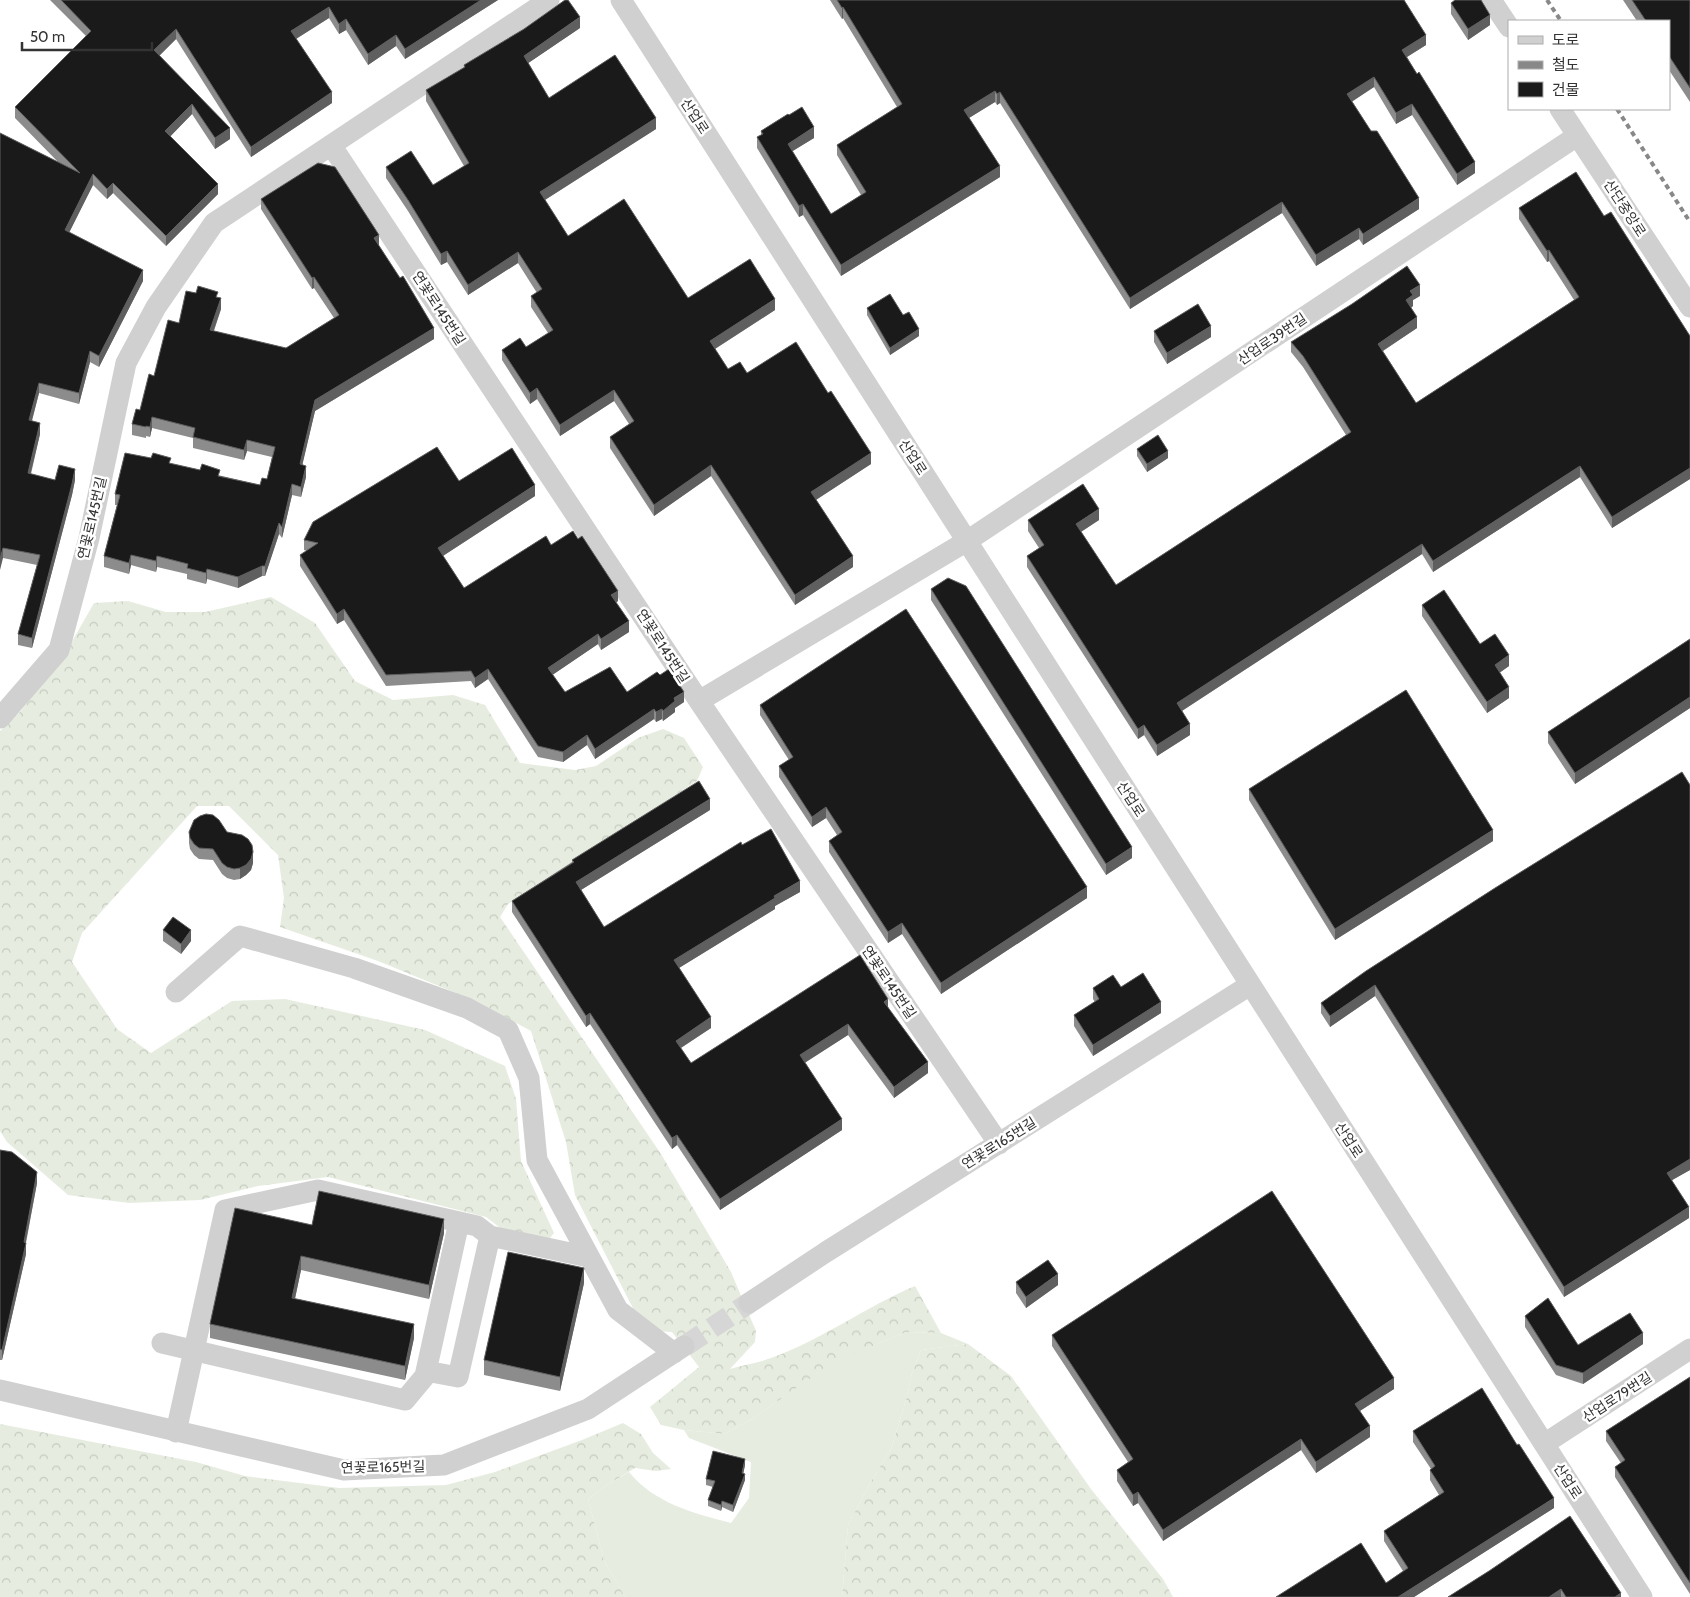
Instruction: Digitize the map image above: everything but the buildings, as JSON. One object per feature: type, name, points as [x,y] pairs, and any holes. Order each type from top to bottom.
[{"type":"street","name":"연꽃로145번길","points":[[0,718],[59,650],[89,538],[126,363],[156,307],[214,223],[548,0]]},
{"type":"street","name":"산업로","points":[[620,0],[1642,1597]]},
{"type":"street","points":[[1491,0],[1508,26]]},
{"type":"street","name":"산단중앙로","points":[[1561,110],[1690,307]]},
{"type":"street","name":"산업로39번길","points":[[699,700],[967,541],[1577,136]]},
{"type":"street","name":"연꽃로145번길","points":[[331,145],[699,700],[999,1144]]},
{"type":"street","points":[[176,992],[240,936],[354,968],[467,1008],[508,1030],[529,1078],[537,1160],[589,1257]]},
{"type":"street","name":"연꽃로165번길","points":[[749,1303],[1250,985]]},
{"type":"street","points":[[176,1432],[225,1210],[318,1190],[477,1226],[490,1236],[589,1257]]},
{"type":"street","points":[[162,1343],[405,1400],[425,1376],[459,1222]]},
{"type":"street","points":[[426,1371],[458,1377],[490,1236]]},
{"type":"street","name":"연꽃로165번길","points":[[0,1390],[344,1470],[444,1465],[588,1409],[679,1349],[618,1310],[589,1257]]},
{"type":"street","name":"산업로79번길","points":[[1544,1444],[1690,1349]]},
{"type":"green space","points":[[271,597],[315,623],[355,681],[393,700],[453,695],[485,705],[520,763],[575,770],[596,766],[638,738],[663,729],[684,738],[703,767],[697,781],[508,904],[500,917],[661,1154],[731,1272],[756,1331],[755,1342],[730,1369],[766,1360],[790,1351],[915,1286],[941,1333],[906,1332],[834,1362],[752,1419],[725,1434],[684,1430],[661,1425],[650,1407],[699,1367],[672,1332],[656,1331],[637,1316],[575,1195],[566,1142],[531,1031],[478,1002],[378,961],[280,927],[284,898],[278,855],[229,806],[197,806],[82,933],[72,962],[117,1029],[151,1053],[232,1001],[285,999],[425,1030],[505,1066],[516,1099],[521,1161],[554,1233],[549,1239],[503,1230],[486,1217],[328,1177],[258,1186],[200,1200],[129,1203],[68,1195],[7,1142],[0,1131],[0,731],[20,712],[66,652],[94,603],[128,601],[166,612],[205,612]]},
{"type":"green space","points":[[906,1332],[941,1333],[968,1344],[921,1350],[912,1373],[891,1449],[870,1483],[848,1525],[842,1597],[625,1597],[604,1560],[588,1499],[629,1472],[650,1492],[662,1499],[689,1511],[731,1523],[749,1498],[751,1462],[689,1438],[684,1430],[725,1434],[752,1419],[833,1362]]},
{"type":"green space","points":[[968,1344],[1011,1376],[1091,1489],[1163,1579],[1173,1597],[842,1597],[848,1525],[870,1483],[891,1449],[912,1373],[921,1350]]},
{"type":"green space","points":[[623,1423],[641,1434],[653,1453],[671,1469],[656,1471],[635,1468],[588,1499],[604,1560],[625,1597],[0,1597],[0,1424],[196,1462],[245,1476],[339,1488],[446,1485],[495,1472]]},
{"type":"tunnel","points":[[685,1346],[749,1303]]},
{"type":"railway","points":[[1547,0],[1560,20]]},
{"type":"railway","points":[[1618,110],[1690,222]]}]
